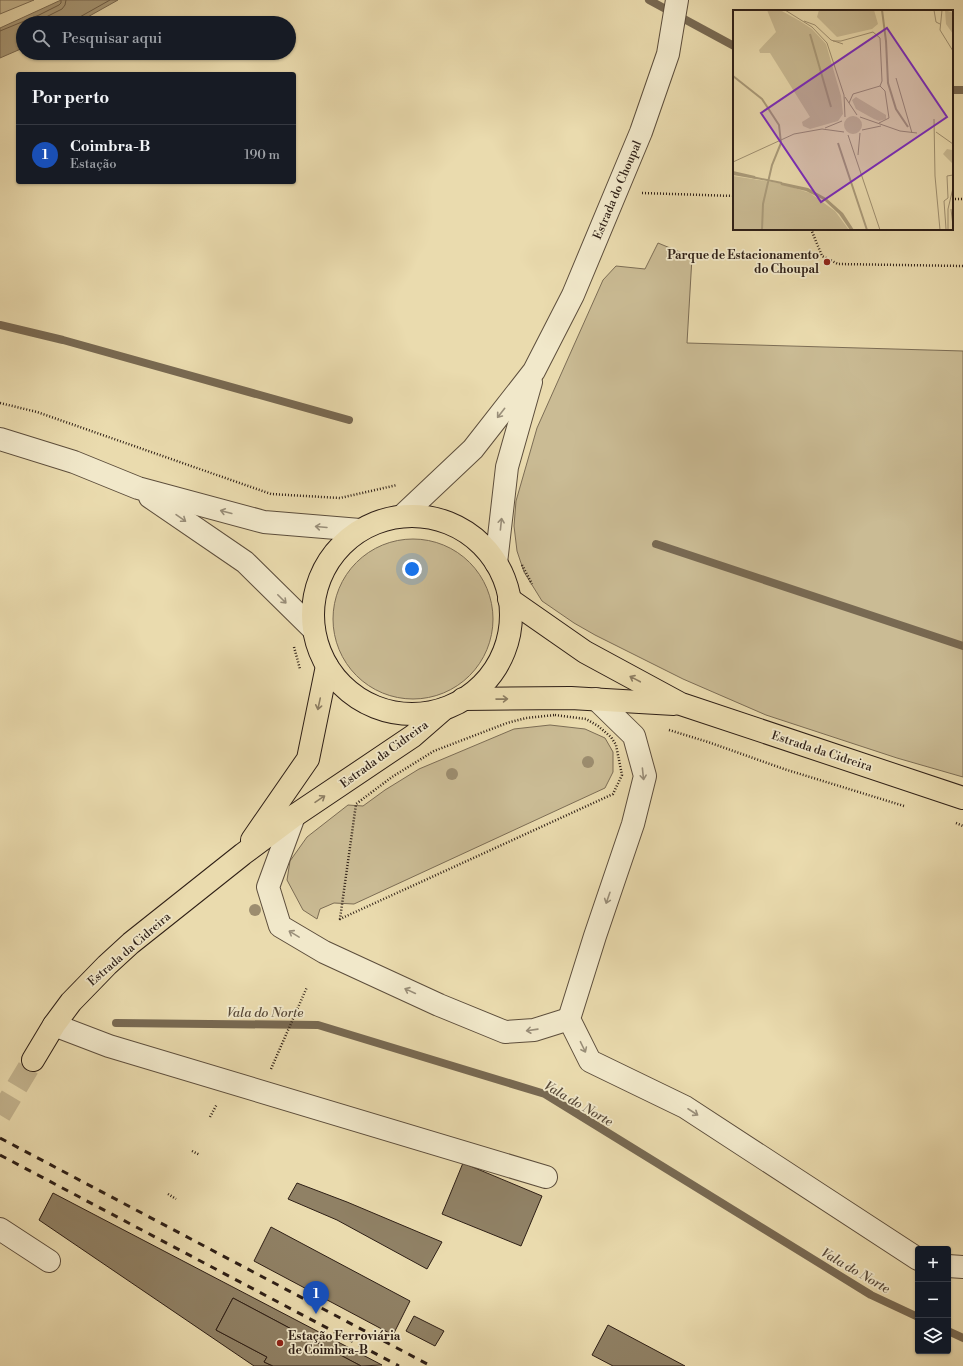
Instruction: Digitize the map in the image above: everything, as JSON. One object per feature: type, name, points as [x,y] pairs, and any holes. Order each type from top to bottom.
[{"type":"main road","name":"Estrada da Cidreira","points":[[33,1060],[54,1025],[82,990],[131,943],[243,854],[294,816],[413,736],[454,704],[481,685],[496,666],[506,645],[511,622],[510,599],[505,580],[496,563],[485,548],[472,535],[439,519],[426,517],[402,516],[380,521],[360,530],[342,545],[328,563],[318,584],[313,607],[314,630],[319,649],[327,666],[341,684],[359,698],[379,708],[401,713],[424,713],[454,704],[571,698],[681,704]]},
{"type":"main road","name":"Estrada da Cidreira","points":[[510,599],[585,652],[681,704],[963,798]]},
{"type":"main road","name":"Estrada da Cidreira","points":[[243,854],[308,759],[327,666]]},
{"type":"street","name":"Estrada do Choupal","points":[[402,516],[473,449],[534,371],[573,295],[641,132],[668,54],[677,0]]},
{"type":"street","name":"Estrada do Choupal","points":[[496,563],[507,467],[534,371]]},
{"type":"street","points":[[0,439],[74,462],[138,488],[264,522],[360,530]]},
{"type":"street","points":[[138,488],[245,562],[314,630]]},
{"type":"street","points":[[596,699],[634,736],[645,776],[633,824],[595,936],[570,1019],[590,1061],[685,1107],[915,1257]]},
{"type":"street","points":[[294,816],[268,887],[280,926],[324,952],[439,1005],[505,1032],[534,1030],[570,1019]]},
{"type":"street","points":[[54,1025],[109,1046],[546,1177]]},
{"type":"street","points":[[0,1229],[50,1261]]},
{"type":"street","points":[[951,1266],[963,1267]]},
{"type":"path","points":[[616,192],[733,196]]},
{"type":"path","points":[[811,230],[822,256],[838,264],[963,266]]},
{"type":"path","points":[[0,403],[37,412],[271,494],[340,498],[398,485]]},
{"type":"path","points":[[519,558],[524,572],[535,589]]},
{"type":"path","points":[[292,641],[300,670]]},
{"type":"path","points":[[555,715],[570,716],[586,720],[598,726],[616,745],[622,775],[613,794],[340,919],[356,804],[411,765],[434,751],[507,723],[526,718],[555,715]]},
{"type":"path","points":[[668,730],[907,808]]},
{"type":"path","points":[[949,821],[963,826]]},
{"type":"path","points":[[271,1070],[307,987]]},
{"type":"path","points":[[210,1118],[219,1101]]},
{"type":"path","points":[[192,1151],[200,1155]]},
{"type":"path","points":[[168,1194],[176,1198]]},
{"type":"shaded area","points":[[0,0],[34,0],[0,14]]},
{"type":"shaded area","points":[[658,243],[692,257],[687,343],[963,351],[963,777],[897,758],[766,715],[683,679],[574,623],[542,601],[524,572],[517,551],[514,526],[516,501],[537,428],[603,280],[616,266],[645,269]]},
{"type":"shaded area","points":[[421,539],[436,542],[451,548],[470,562],[480,574],[487,588],[492,603],[492,635],[487,650],[480,664],[470,676],[458,686],[436,696],[421,699],[405,699],[390,696],[368,686],[356,676],[346,664],[334,635],[333,611],[336,596],[346,574],[356,562],[368,552],[397,540]]},
{"type":"shaded area","points":[[550,725],[585,729],[605,738],[613,752],[613,772],[605,788],[354,904],[334,903],[320,909],[317,919],[303,910],[287,880],[290,861],[307,837],[348,805],[363,806],[385,790],[419,769],[514,729]]},
{"type":"water","points":[[61,0],[118,0],[89,16],[26,16]]},
{"type":"water","points":[[16,21],[16,51],[0,58],[0,28]]},
{"type":"building","points":[[463,1163],[542,1196],[521,1246],[442,1214]]},
{"type":"building","points":[[297,1183],[347,1202],[442,1242],[427,1269],[337,1220],[288,1199]]},
{"type":"building","points":[[53,1193],[382,1365],[361,1366],[233,1298],[216,1330],[267,1357],[264,1362],[273,1366],[254,1366],[39,1220]]},
{"type":"building","points":[[271,1227],[410,1301],[393,1335],[254,1261]]},
{"type":"building","name":"Estação Ferroviária de Coimbra-B","points":[[233,1298],[361,1366],[273,1366],[264,1362],[267,1357],[216,1330]]},
{"type":"building","points":[[414,1316],[444,1331],[435,1346],[406,1331]]},
{"type":"building","points":[[608,1325],[685,1366],[613,1366],[592,1355]]},
{"type":"waterway","points":[[649,0],[733,45]]},
{"type":"waterway","points":[[953,90],[963,90]]},
{"type":"waterway","points":[[0,325],[63,340],[349,420]]},
{"type":"waterway","points":[[656,544],[963,646]]},
{"type":"waterway","name":"Vala do Norte","points":[[116,1023],[318,1025],[545,1094],[871,1295],[915,1316]]},
{"type":"waterway","name":"Vala do Norte","points":[[951,1332],[963,1338]]},
{"type":"tunnel","points":[[0,1115],[33,1060]]},
{"type":"railway","points":[[0,1138],[431,1366]]},
{"type":"railway","points":[[0,1155],[399,1366]]},
{"type":"place","name":"Parque de Estacionamento do Choupal","points":[[827,262]]},
{"type":"place","name":"Coimbra-B","points":[[316,1314]]},
{"type":"place","name":"Estação Ferroviária de Coimbra-B","points":[[280,1343]]}]
